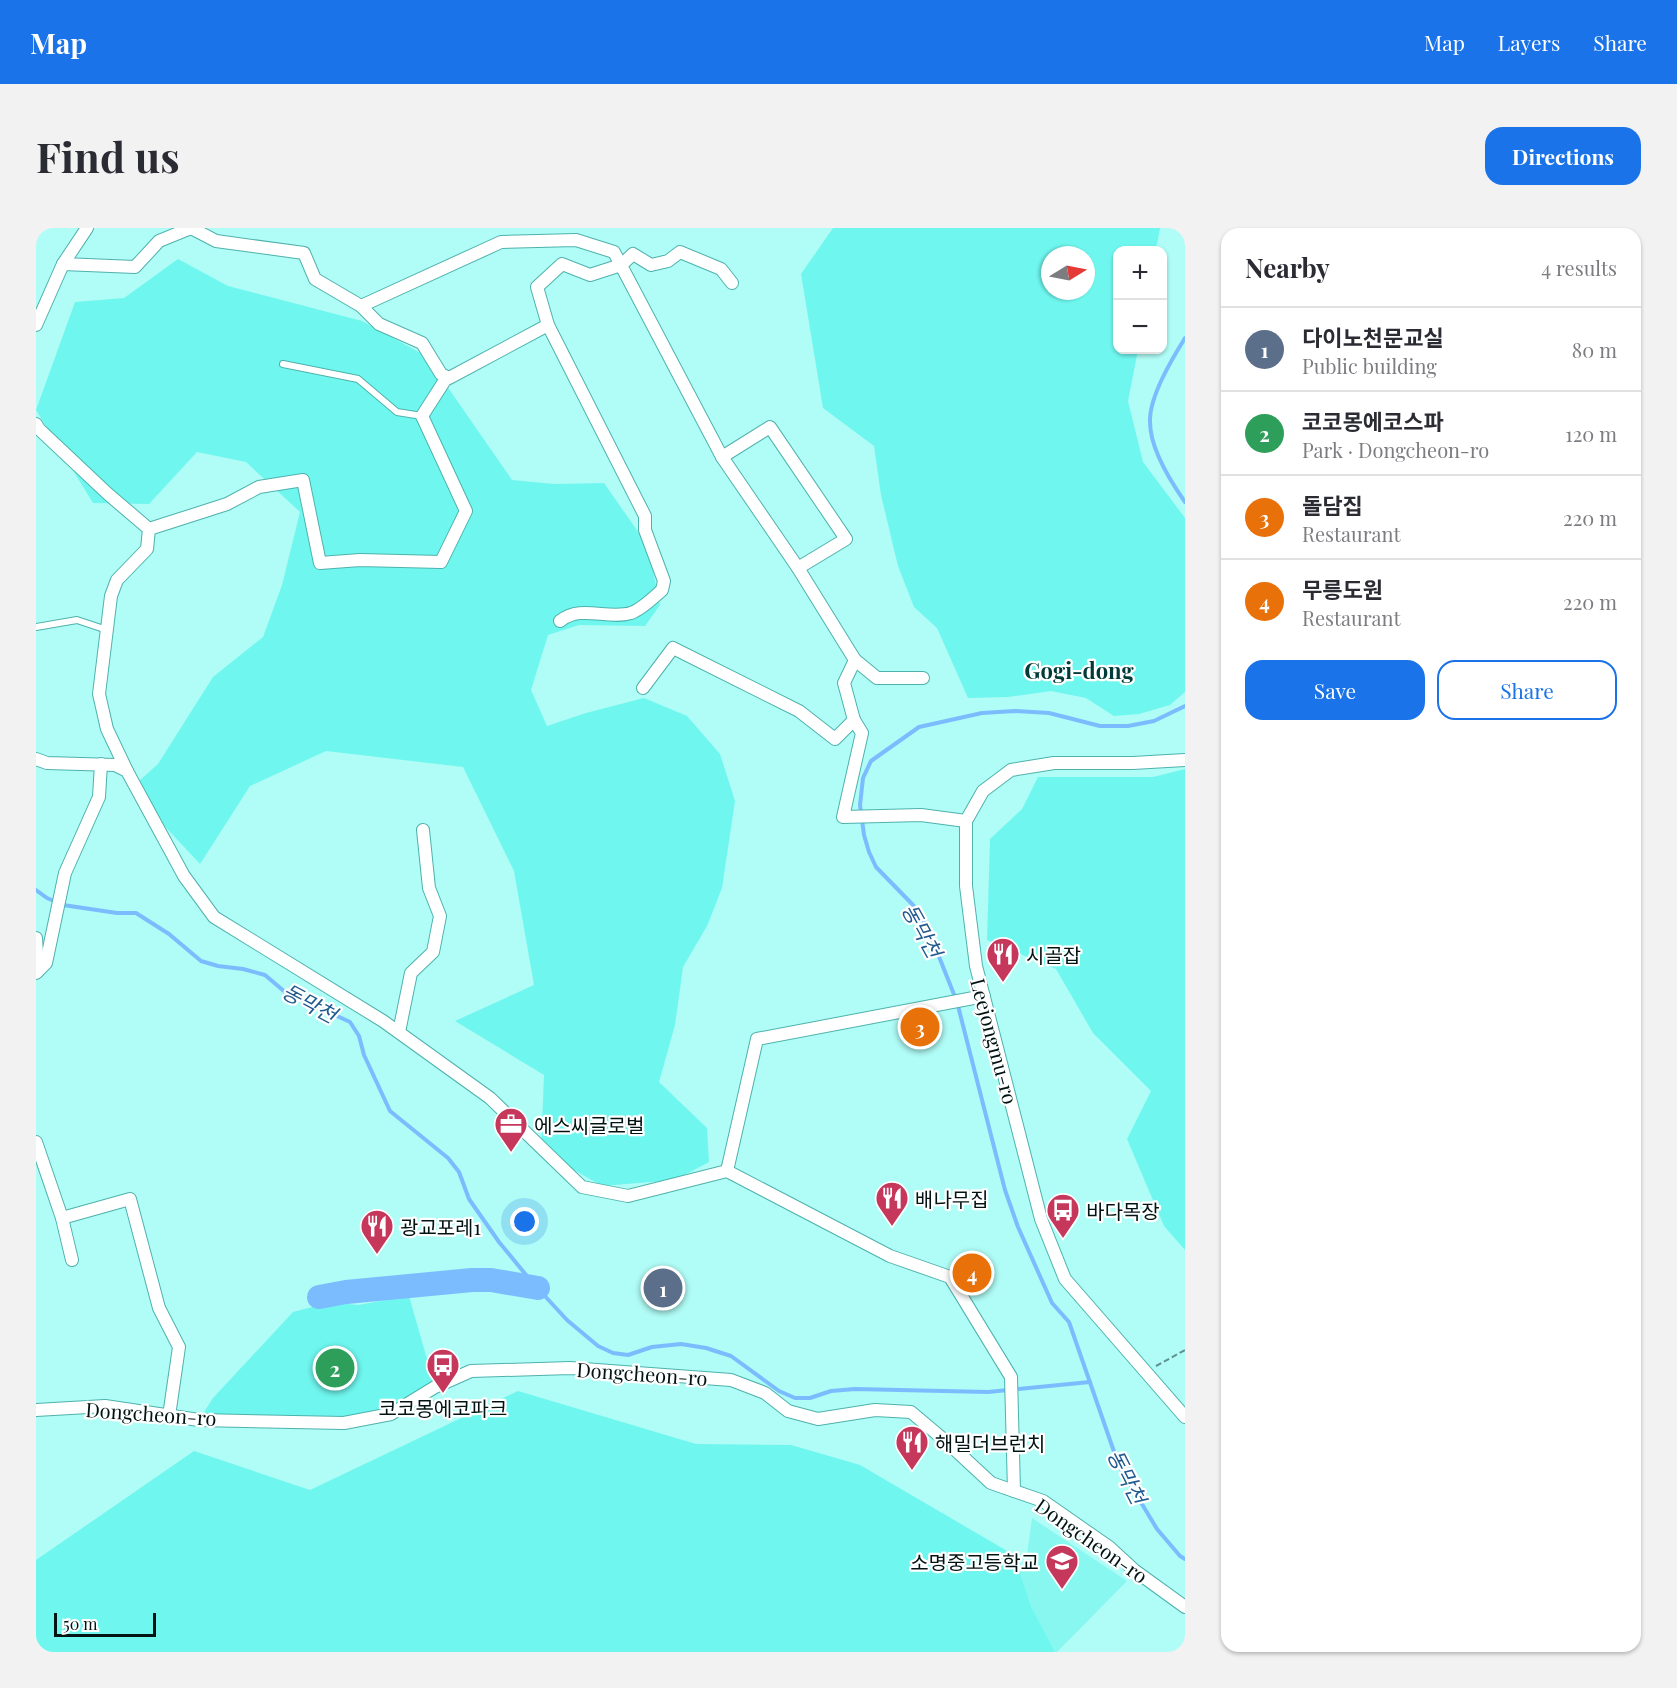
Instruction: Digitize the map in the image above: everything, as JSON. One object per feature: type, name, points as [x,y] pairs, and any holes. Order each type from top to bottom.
[{"type":"street","points":[[37,322],[63,264],[87,228]]},
{"type":"street","points":[[63,264],[135,267],[159,241],[191,228],[216,241],[304,253],[315,279],[361,306],[379,324],[422,343],[441,374],[449,378],[548,325]]},
{"type":"street","points":[[361,306],[501,242],[576,240],[614,252],[722,457],[798,568],[855,660],[877,678],[923,678]]},
{"type":"street","points":[[560,621],[573,613],[608,615],[632,613],[662,590],[664,581],[645,530],[645,516],[548,325],[537,286],[562,264],[590,275],[621,265],[633,254],[651,265],[668,261],[680,252],[721,269],[732,283]]},
{"type":"street","points":[[149,529],[227,504],[259,487],[303,480],[320,563],[360,560],[441,562],[466,511],[422,416],[447,377]]},
{"type":"street","points":[[36,424],[108,494],[149,529]]},
{"type":"street","points":[[722,457],[770,427],[846,539],[798,568]]},
{"type":"street","points":[[149,529],[147,549],[117,580],[111,596],[99,694],[107,729],[127,771],[184,876],[214,917],[399,1032],[490,1098],[582,1187],[628,1196],[727,1171],[890,1256],[950,1277],[1011,1377],[1014,1491]]},
{"type":"street","points":[[643,688],[673,648],[799,711],[835,740],[854,720]]},
{"type":"street","points":[[855,660],[844,683],[854,720],[862,733],[843,817],[921,815],[966,821]]},
{"type":"street","points":[[36,759],[47,763],[115,765],[127,771]]},
{"type":"street","name":"Leejongmu-ro","points":[[1185,760],[1133,763],[1054,763],[1011,770],[983,791],[966,821],[966,886],[976,966],[1041,1220],[1065,1278],[1185,1417]]},
{"type":"street","points":[[37,972],[46,963],[65,873],[99,797],[101,764]]},
{"type":"street","points":[[399,1032],[411,973],[432,952],[440,916],[429,888],[423,830]]},
{"type":"street","points":[[36,938],[37,972]]},
{"type":"street","points":[[727,1171],[757,1039],[984,996]]},
{"type":"street","points":[[36,1142],[62,1218],[72,1260]]},
{"type":"street","points":[[62,1218],[130,1199],[159,1308],[179,1347],[169,1416]]},
{"type":"street","name":"Dongcheon-ro","points":[[36,1410],[105,1406],[199,1420],[344,1423],[391,1414],[435,1387],[471,1371],[570,1368],[731,1380],[765,1393],[788,1411],[818,1419],[875,1410],[911,1412],[950,1443],[991,1483],[1043,1501],[1109,1547],[1134,1570],[1185,1607]]},
{"type":"lane","points":[[283,364],[358,379],[397,412],[422,416]]},
{"type":"lane","points":[[36,627],[77,620],[108,630]]},
{"type":"path","points":[[1146,1372],[1185,1350]]},
{"type":"shaded area","points":[[833,228],[1160,228],[1157,246],[1113,246],[1113,354],[1137,354],[1128,401],[1143,462],[1185,518],[1185,692],[1170,705],[1139,714],[1114,716],[1086,698],[1051,691],[1008,697],[968,698],[937,628],[914,607],[898,566],[881,495],[874,446],[823,408],[801,274]]},
{"type":"shaded area","points":[[178,259],[228,286],[362,321],[426,356],[512,480],[554,484],[604,483],[648,546],[660,605],[645,626],[579,625],[548,635],[531,690],[547,726],[644,698],[687,716],[720,754],[735,801],[722,888],[707,926],[683,967],[675,1025],[659,1082],[707,1128],[709,1162],[675,1180],[602,1186],[541,1151],[544,1075],[455,1021],[534,985],[514,871],[463,767],[326,751],[250,786],[200,864],[130,789],[158,764],[213,677],[263,637],[282,585],[300,512],[246,462],[197,452],[149,504],[93,503],[36,410],[75,302],[124,298]]},
{"type":"shaded area","points":[[1185,769],[1185,1250],[1164,1226],[1127,1139],[1151,1091],[1093,1033],[1056,969],[987,940],[990,839],[1022,809],[1038,777],[1153,777]]},
{"type":"shaded area","points":[[409,1296],[435,1387],[344,1423],[199,1420],[213,1398],[293,1312],[332,1302],[358,1305]]},
{"type":"shaded area","points":[[518,1391],[696,1444],[791,1445],[860,1465],[1014,1555],[1031,1607],[1055,1652],[36,1652],[36,1560],[194,1451],[310,1490]]},
{"type":"shaded area","name":"소명중고등학교","points":[[1032,1518],[1127,1581],[1057,1652],[1043,1652],[1000,1600],[1026,1562]]},
{"type":"waterway","name":"동막천","points":[[1185,338],[1157,390],[1150,422],[1157,453],[1185,502]]},
{"type":"waterway","name":"동막천","points":[[1185,706],[1154,721],[1128,726],[1100,726],[1049,713],[1015,711],[982,713],[919,727],[871,761],[863,778],[860,805],[864,835],[876,867],[913,905],[928,929],[957,1002],[1005,1190],[1018,1227],[1052,1303],[1069,1322],[1119,1466],[1157,1529],[1185,1559]]},
{"type":"waterway","name":"동막천","points":[[36,890],[63,905],[117,913],[136,913],[169,934],[201,961],[265,975],[285,992],[350,1022],[359,1036],[364,1055],[390,1111],[448,1158],[459,1172],[469,1199],[499,1242],[567,1320],[598,1346],[613,1353],[628,1355],[652,1347],[681,1344],[706,1348],[731,1356],[779,1391],[795,1398],[810,1398],[831,1391],[855,1389],[988,1392],[1090,1382]]},
{"type":"waterway","name":"동막천","points":[[319,1297],[346,1292],[472,1280],[491,1280],[538,1288]]},
{"type":"place","name":"시골잡","points":[[1003,983]]},
{"type":"place","name":"돌담집","points":[[920,1027]]},
{"type":"place","name":"에스씨글로벌","points":[[511,1153]]},
{"type":"place","name":"배나무집","points":[[892,1227]]},
{"type":"place","name":"바다목장","points":[[1063,1239]]},
{"type":"place","name":"광교포레1","points":[[377,1255]]},
{"type":"place","name":"무릉도원","points":[[972,1273]]},
{"type":"place","name":"다이노천문교실","points":[[663,1288]]},
{"type":"place","name":"코코몽에코스파","points":[[335,1368]]},
{"type":"place","name":"코코몽에코파크","points":[[443,1394]]},
{"type":"place","name":"해밀더브런치","points":[[912,1471]]},
{"type":"place","name":"소명중고등학교","points":[[1062,1590]]},
{"type":"district","name":"Gogi-dong","points":[[1079,670]]}]
